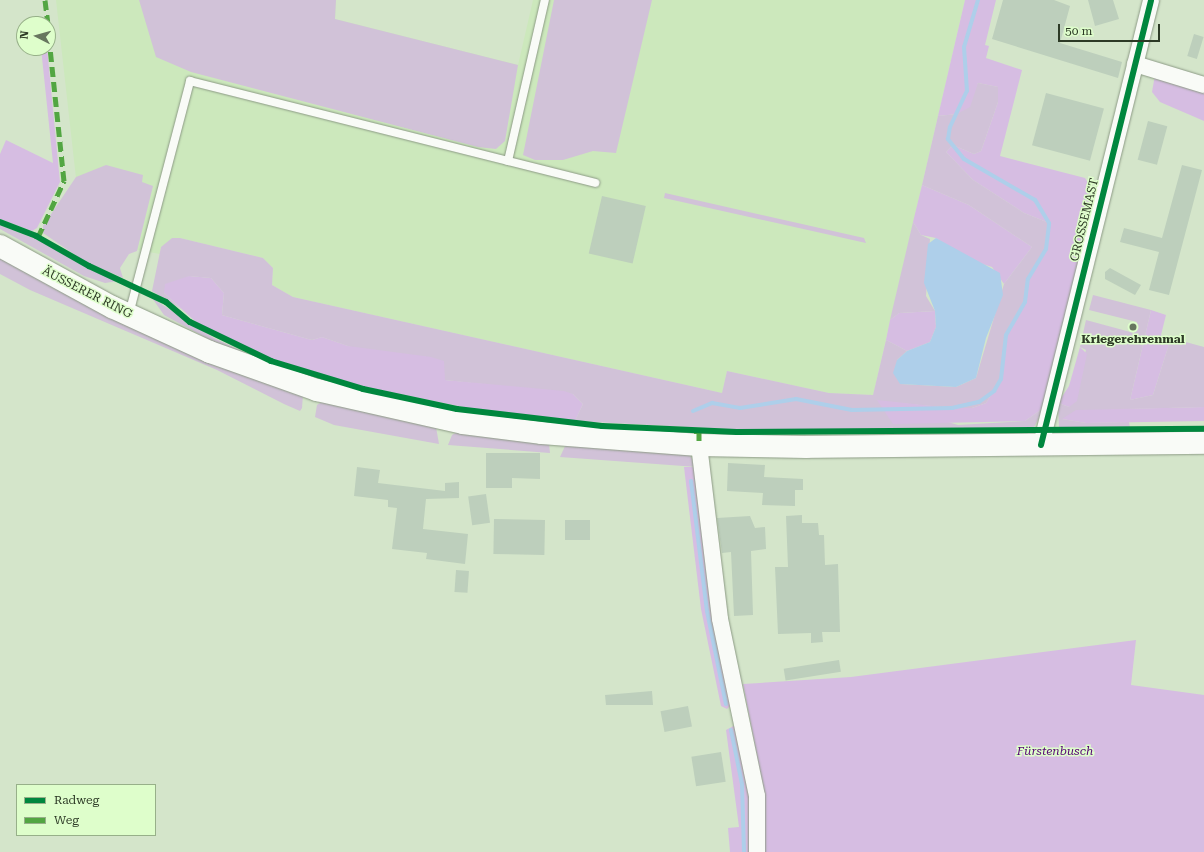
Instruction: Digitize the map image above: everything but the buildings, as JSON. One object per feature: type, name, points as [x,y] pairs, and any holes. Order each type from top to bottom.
[{"type":"main road","name":"ÄUSSERER RING","points":[[0,246],[129,315],[176,337],[274,376],[391,408],[542,433],[699,445],[1041,445],[1204,443]]},
{"type":"street","name":"GROSSEMAST","points":[[1041,445],[1151,0]]},
{"type":"street","points":[[1135,64],[1204,85]]},
{"type":"street","points":[[699,445],[720,619],[756,789],[757,852]]},
{"type":"lane","points":[[508,161],[545,0]]},
{"type":"lane","points":[[129,315],[190,81],[595,183]]},
{"type":"shaded area","points":[[56,0],[336,0],[335,19],[518,65],[533,0],[965,0],[873,395],[829,393],[727,371],[722,393],[293,297],[272,285],[273,268],[263,258],[180,238],[161,247],[160,254],[133,249],[78,196]]},
{"type":"shaded area","points":[[139,0],[336,0],[335,19],[518,65],[505,141],[496,149],[478,147],[191,72],[156,57]]},
{"type":"shaded area","points":[[554,0],[652,0],[616,153],[593,151],[563,160],[535,160],[523,155]]},
{"type":"shaded area","points":[[978,83],[998,87],[998,102],[981,151],[974,154],[953,145],[946,152],[973,180],[1024,213],[1049,223],[1046,249],[1022,309],[1006,335],[1001,379],[986,403],[972,408],[952,408],[878,401],[958,425],[1025,421],[1045,407],[1033,429],[744,430],[575,421],[583,404],[573,394],[445,380],[322,337],[312,340],[222,315],[224,293],[211,278],[189,276],[164,293],[181,309],[152,291],[161,247],[172,238],[180,238],[263,258],[273,268],[272,285],[293,297],[722,393],[727,371],[829,393],[873,395],[886,340],[907,351],[897,360],[900,384],[956,387],[976,378],[1004,284],[1032,247],[969,205],[922,185],[938,116],[957,114]]},
{"type":"shaded area","points":[[106,165],[143,175],[142,182],[153,186],[137,251],[129,254],[120,268],[123,278],[84,261],[43,233],[43,226],[76,177]]},
{"type":"shaded area","points":[[665,193],[864,238],[866,243],[664,198]]},
{"type":"shaded area","points":[[913,222],[921,235],[930,239],[926,296],[935,311],[899,313],[890,320]]},
{"type":"shaded area","points":[[0,225],[38,240],[118,281],[105,283],[84,276],[0,229]]},
{"type":"shaded area","points":[[0,257],[303,395],[302,408],[300,411],[217,370],[30,290],[0,274]]},
{"type":"shaded area","points":[[1093,295],[1151,310],[1130,400],[1153,395],[1171,338],[1204,347],[1204,407],[1128,409],[1062,419],[1086,423],[1129,422],[1130,428],[1059,428],[1058,403],[1069,407],[1086,350],[1080,347],[1086,320],[1134,333],[1137,322],[1089,310]]},
{"type":"shaded area","points":[[152,298],[214,338],[271,365],[223,347],[164,315]]},
{"type":"shaded area","points":[[323,401],[436,427],[439,444],[334,425],[315,417],[317,405]]},
{"type":"shaded area","points":[[459,431],[549,444],[550,453],[448,445],[452,435]]},
{"type":"shaded area","points":[[566,444],[688,452],[697,467],[560,457]]},
{"type":"green space","points":[[965,0],[996,0],[985,45],[989,46],[986,58],[1022,70],[1000,156],[1085,178],[1093,191],[1101,194],[1045,407],[1025,421],[893,424],[877,400],[952,408],[972,408],[986,403],[1001,379],[1006,335],[1022,309],[1028,279],[1046,249],[1049,235],[1049,223],[1024,213],[973,180],[946,152],[953,145],[974,154],[981,151],[998,102],[998,87],[978,83],[970,107],[957,114],[938,116]]},
{"type":"green space","points":[[42,56],[48,56],[60,182],[37,228],[32,231],[0,219],[0,154],[6,140],[53,163]]},
{"type":"green space","points":[[1155,75],[1204,89],[1204,121],[1160,102],[1152,92]]},
{"type":"green space","points":[[922,185],[969,205],[1032,247],[1004,284],[992,267],[973,261],[936,238],[921,235],[913,222]]},
{"type":"green space","points":[[189,276],[211,278],[224,293],[222,315],[312,340],[322,337],[348,346],[431,357],[444,361],[445,380],[564,391],[573,394],[583,404],[575,421],[473,409],[361,386],[266,357],[196,322],[164,293],[165,284]]},
{"type":"green space","points":[[1151,310],[1166,315],[1161,335],[1171,338],[1153,395],[1130,400]]},
{"type":"green space","points":[[935,311],[936,327],[930,342],[907,351],[886,340],[890,320],[899,313]]},
{"type":"green space","points":[[1080,347],[1087,354],[1077,401],[1069,407],[1058,403],[1069,386]]},
{"type":"green space","points":[[1204,407],[1204,421],[1086,423],[1062,419],[1076,410]]},
{"type":"green space","points":[[684,467],[697,467],[733,703],[727,709],[721,706],[701,609]]},
{"type":"green space","name":"Fürstenbusch","points":[[1136,640],[1131,685],[1204,695],[1204,852],[764,852],[764,792],[743,684],[851,677]]},
{"type":"green space","points":[[739,723],[746,752],[754,852],[730,852],[728,828],[739,827],[726,730]]},
{"type":"water","points":[[936,238],[1000,273],[1003,295],[986,338],[976,378],[956,387],[900,384],[893,373],[897,360],[907,351],[930,342],[936,327],[935,311],[924,283],[928,244]]},
{"type":"waterway","points":[[693,411],[712,403],[740,408],[796,399],[852,410],[952,408],[979,402],[994,391],[1001,379],[1006,335],[1025,302],[1028,279],[1046,249],[1049,223],[1035,200],[964,159],[948,139],[950,127],[967,91],[964,47],[978,0]]},
{"type":"waterway","points":[[691,481],[707,611],[726,704]]},
{"type":"waterway","points":[[731,730],[742,784],[744,852]]},
{"type":"marked path","points":[[45,0],[47,16]]},
{"type":"marked path","points":[[38,237],[64,181],[51,56]]},
{"type":"marked path","points":[[694,431],[699,431],[699,445]]},
{"type":"cycle path","points":[[1041,445],[1151,0]]},
{"type":"cycle path","points":[[0,222],[36,236],[89,266],[166,302],[190,322],[271,361],[363,389],[457,409],[602,426],[737,432],[1204,429]]},
{"type":"place","name":"Kriegerehrenmal","points":[[1133,327]]}]
